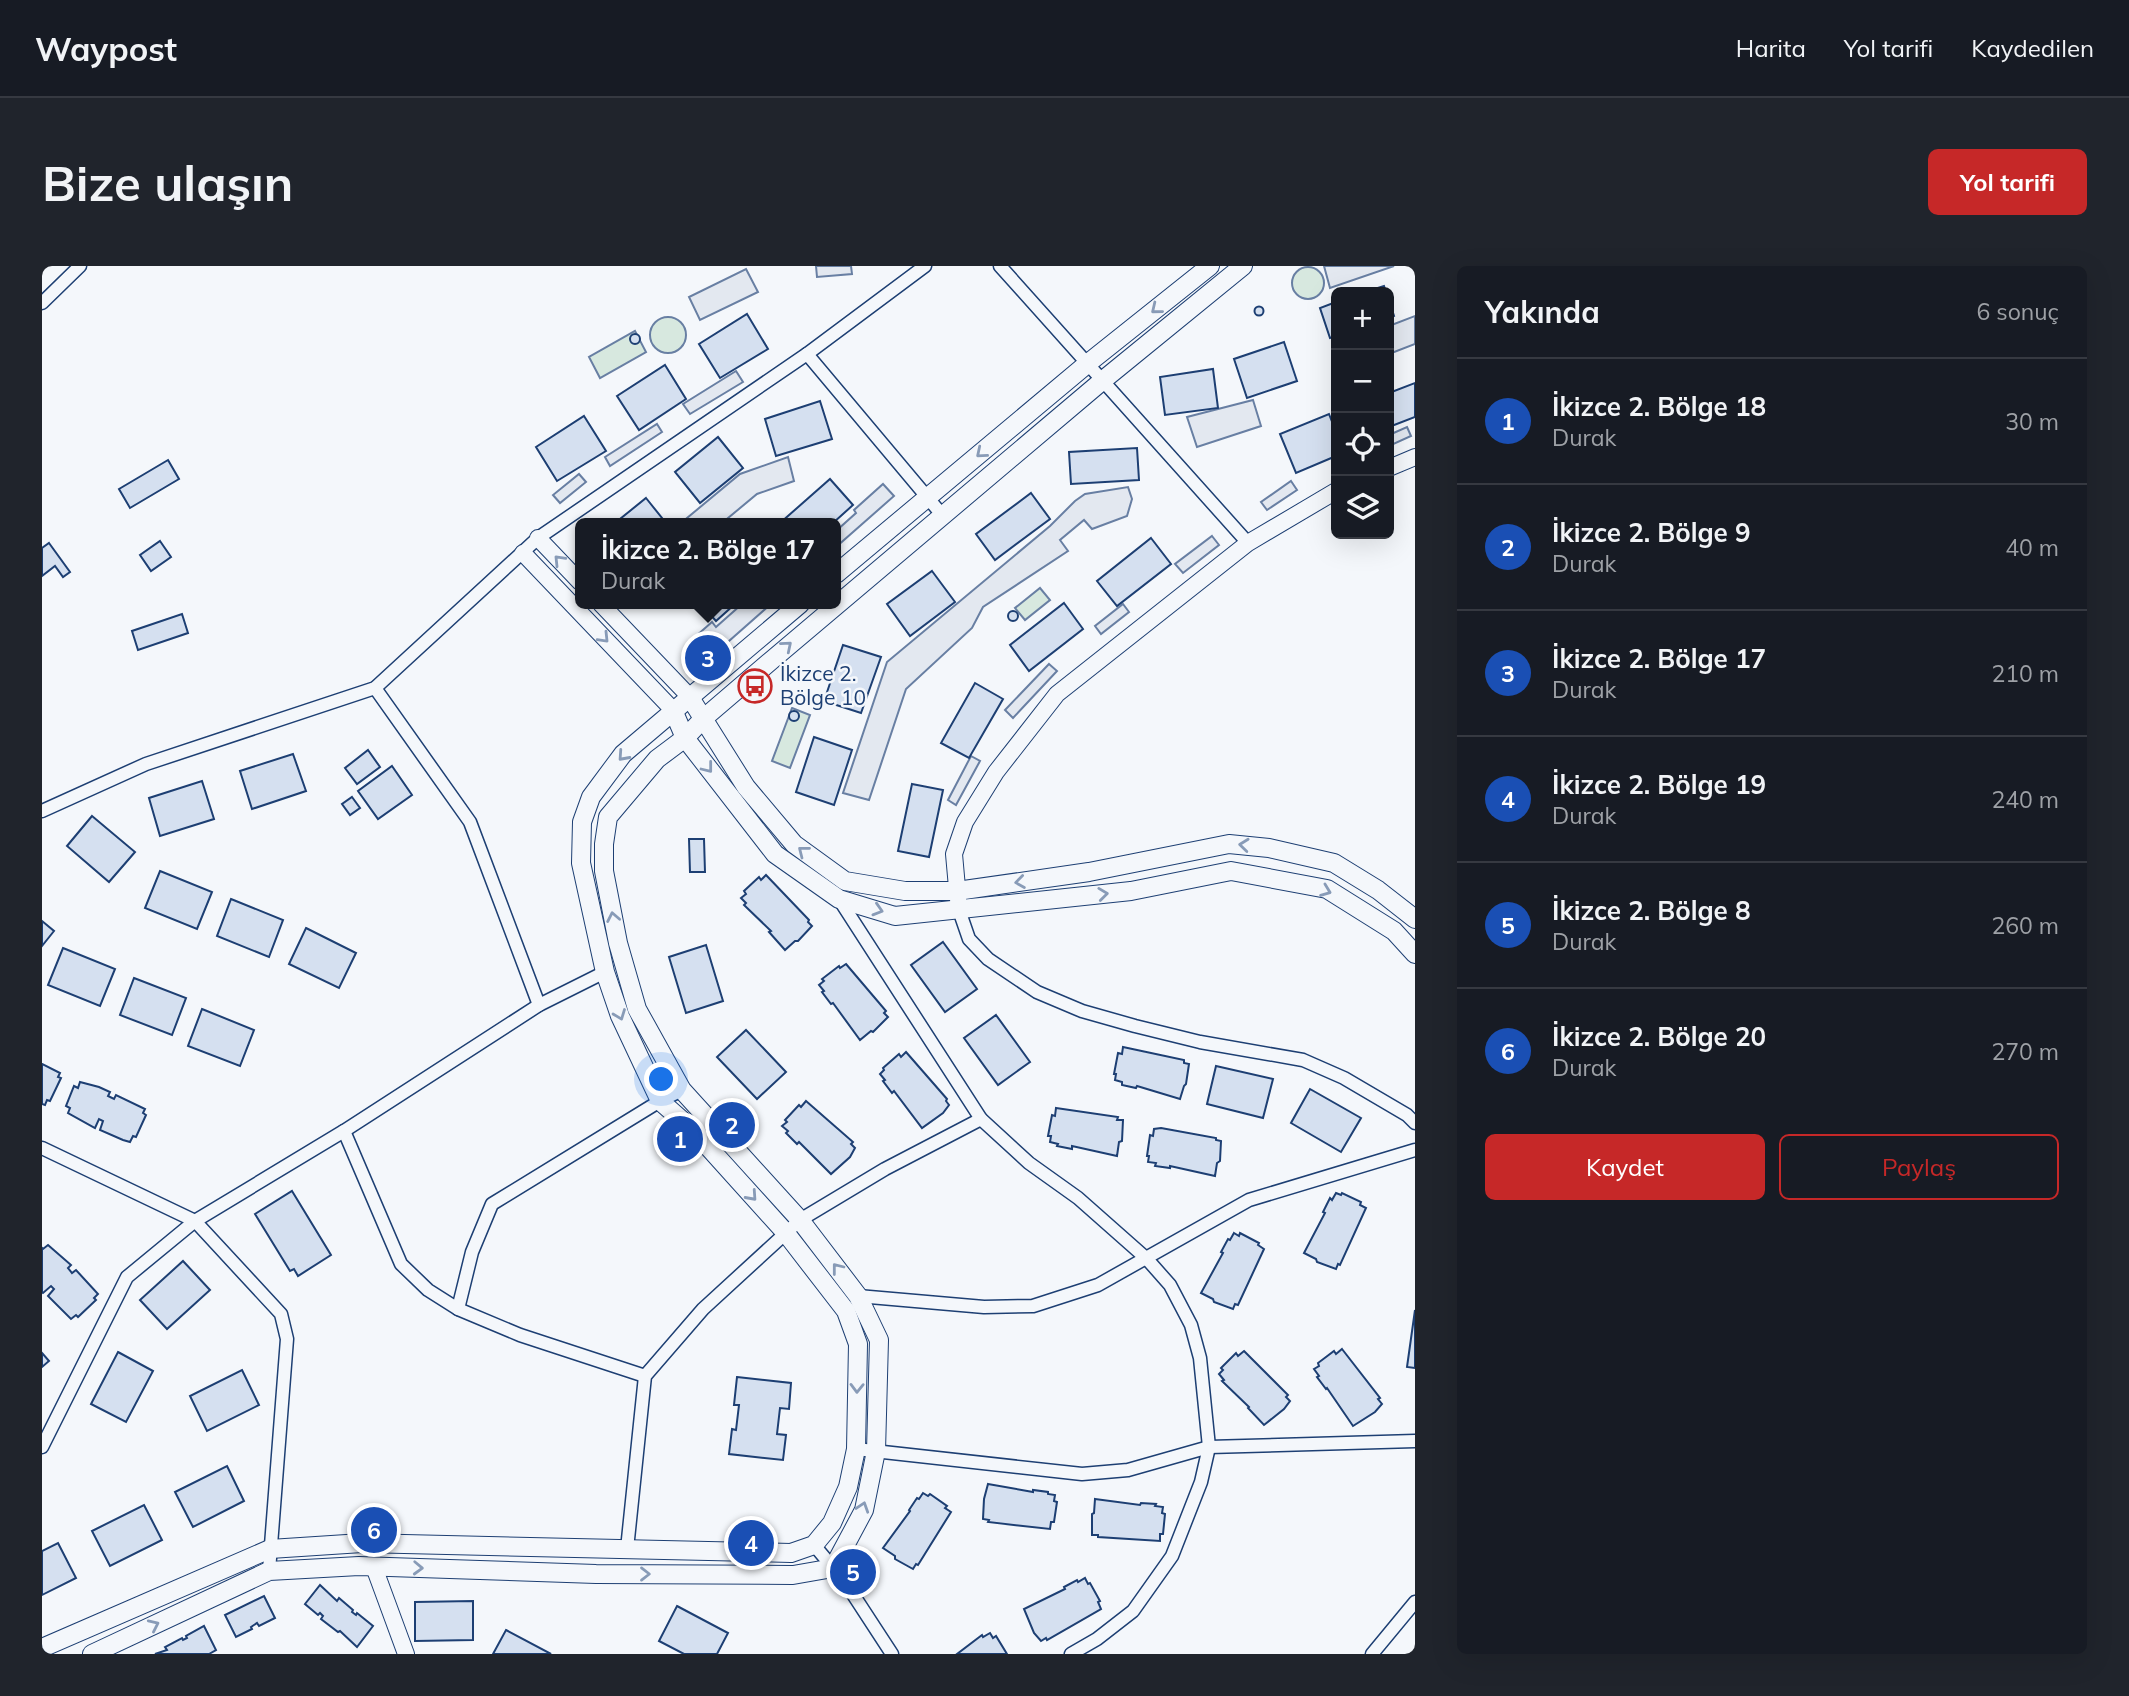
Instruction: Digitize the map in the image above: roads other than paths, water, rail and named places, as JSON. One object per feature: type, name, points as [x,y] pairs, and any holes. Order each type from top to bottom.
[{"type":"main road","points":[[841,570],[1087,364],[1210,266]]},
{"type":"main road","points":[[841,603],[1102,380],[1242,266]]},
{"type":"main road","points":[[42,1648],[270,1549],[362,1543],[791,1553],[814,1545],[832,1523],[848,1487],[856,1448],[858,1344],[846,1311],[785,1232],[693,1130],[660,1101],[620,1016],[605,972],[581,863],[582,822],[591,797],[623,754],[794,609]]},
{"type":"main road","points":[[92,1654],[118,1648],[269,1571],[374,1567],[596,1574],[793,1575],[833,1567],[864,1510],[876,1451],[879,1340],[858,1296],[800,1220],[682,1090],[637,1009],[618,943],[604,870],[604,844],[608,817],[657,759],[685,738],[834,609]]},
{"type":"main road","points":[[689,696],[746,787],[794,844],[845,881],[905,891],[957,891],[1089,872],[1229,844],[1269,848],[1334,863],[1378,890],[1415,919]]},
{"type":"main road","points":[[673,710],[685,738],[775,854],[839,899],[895,916],[1131,891],[1231,871],[1327,889],[1394,931],[1415,954]]},
{"type":"street","points":[[42,303],[80,266]]},
{"type":"street","points":[[42,811],[146,764],[375,688],[538,538],[807,354],[926,266]]},
{"type":"street","points":[[1000,266],[1248,543]]},
{"type":"street","points":[[807,354],[943,516]]},
{"type":"street","points":[[1394,466],[1415,457]]},
{"type":"street","points":[[1331,494],[1248,543],[1057,694],[996,772],[965,822],[954,854],[957,891],[969,939],[988,959],[1037,992],[1082,1011],[1135,1026],[1200,1042],[1303,1060],[1344,1077],[1407,1115],[1415,1123]]},
{"type":"street","points":[[538,538],[575,577]]},
{"type":"street","points":[[523,554],[575,608]]},
{"type":"street","points":[[576,609],[673,710]]},
{"type":"street","points":[[606,609],[689,696]]},
{"type":"street","points":[[375,688],[470,822],[539,1005]]},
{"type":"street","points":[[839,899],[981,1119],[1029,1163],[1078,1198],[1147,1259],[1170,1284],[1191,1325],[1200,1359],[1209,1447],[1201,1482],[1172,1556],[1133,1611],[1097,1639],[1071,1654]]},
{"type":"street","points":[[42,1447],[127,1277],[195,1221],[344,1131],[539,1005],[605,972]]},
{"type":"street","points":[[458,1309],[472,1252],[492,1204],[682,1090]]},
{"type":"street","points":[[627,1549],[645,1376],[703,1308],[800,1220],[884,1170],[981,1119]]},
{"type":"street","points":[[344,1131],[401,1264],[428,1290],[458,1309],[520,1335],[645,1376]]},
{"type":"street","points":[[42,1148],[195,1221],[281,1314],[287,1339],[269,1571]]},
{"type":"street","points":[[858,1296],[984,1307],[1033,1306],[1098,1285],[1249,1200],[1415,1150]]},
{"type":"street","points":[[856,1448],[1082,1474],[1128,1469],[1209,1447],[1415,1441]]},
{"type":"street","points":[[814,1545],[833,1567],[891,1654]]},
{"type":"street","points":[[374,1567],[406,1654]]},
{"type":"street","points":[[1373,1654],[1415,1602]]},
{"type":"place","name":"İkizce 2. Bölge 17","points":[[708,658]]},
{"type":"place","name":"İkizce 2. Bölge 10","points":[[755,686]]},
{"type":"place","name":"İkizce 2. Bölge 9","points":[[732,1125]]},
{"type":"place","name":"İkizce 2. Bölge 18","points":[[680,1139]]},
{"type":"place","name":"İkizce 2. Bölge 20","points":[[374,1530]]},
{"type":"place","name":"İkizce 2. Bölge 19","points":[[751,1543]]},
{"type":"place","name":"İkizce 2. Bölge 8","points":[[853,1572]]}]
